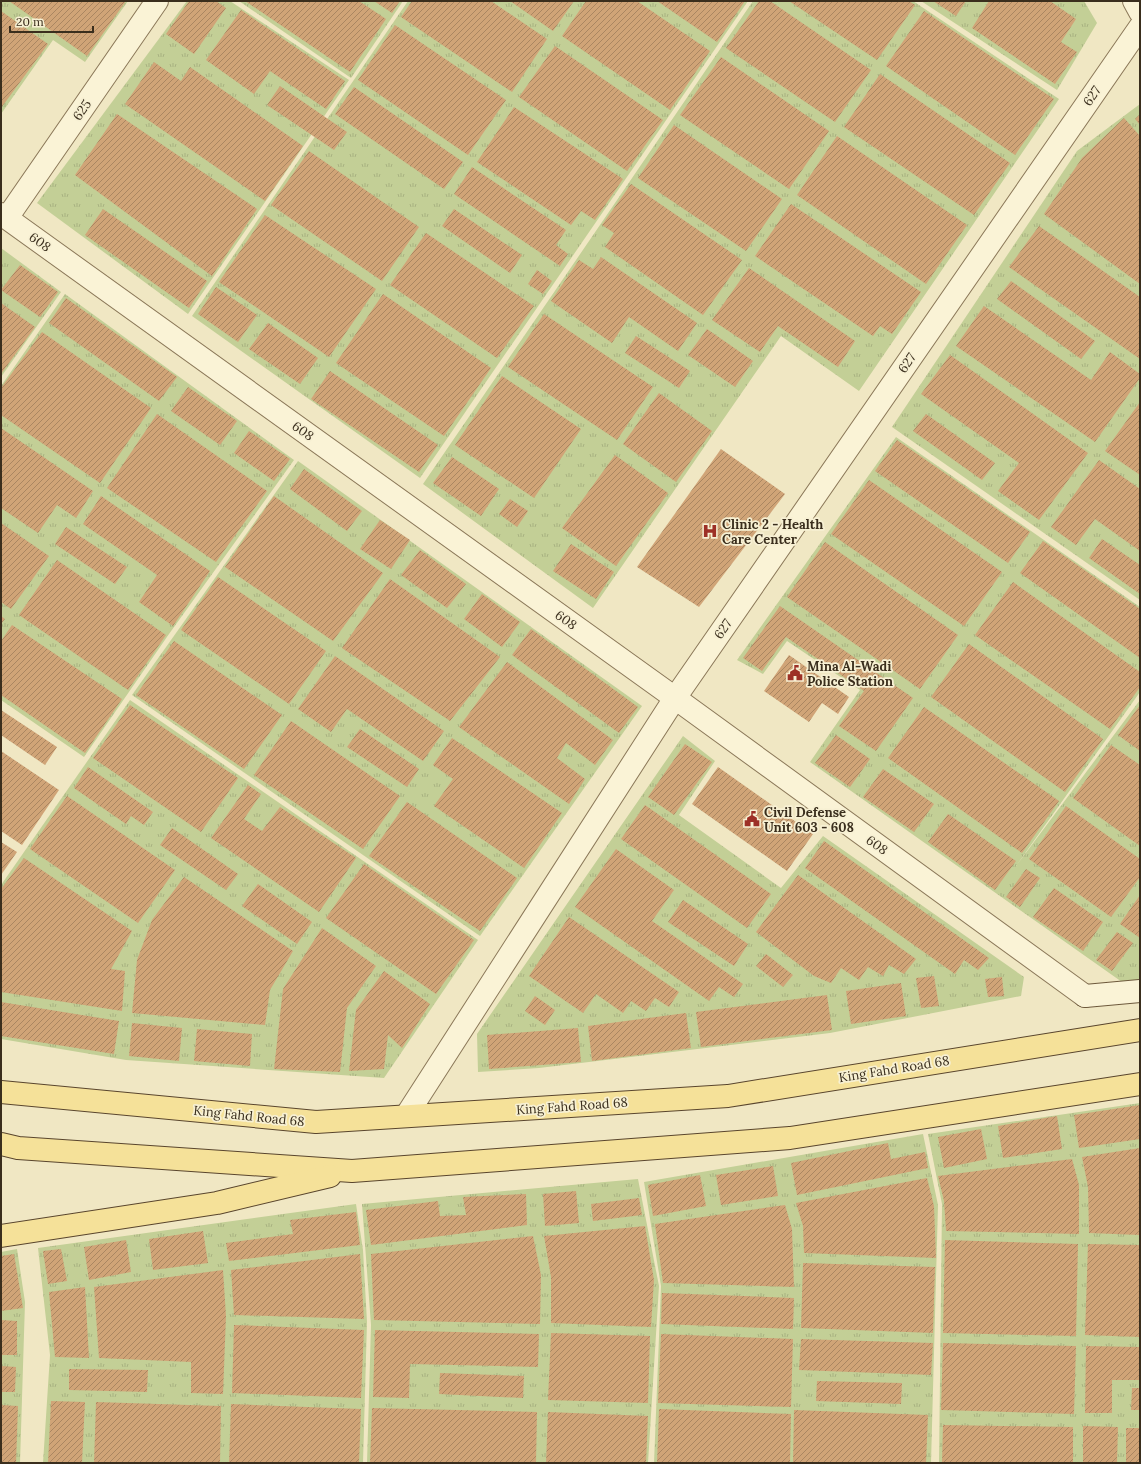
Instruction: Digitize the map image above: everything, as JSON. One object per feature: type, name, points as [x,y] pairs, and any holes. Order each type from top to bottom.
[{"type":"main road","name":"King Fahd Road 68","points":[[1,1092],[316,1122],[728,1096],[1140,1030]]},
{"type":"main road","points":[[1,1144],[18,1148],[352,1171],[790,1138],[1140,1084]]},
{"type":"main road","points":[[1,1236],[217,1203],[352,1171]]},
{"type":"street","name":"625","points":[[4,216],[157,1]]},
{"type":"street","points":[[1134,1],[1140,12]]},
{"type":"street","name":"627","points":[[406,1116],[675,698],[1140,27]]},
{"type":"street","name":"608","points":[[4,216],[675,698],[1085,996],[1140,991]]},
{"type":"green space","points":[[1,1],[128,1],[85,62],[53,40],[1,114]]},
{"type":"green space","points":[[187,1],[230,1],[349,80],[188,314],[37,203]]},
{"type":"green space","points":[[239,1],[403,1],[351,78]]},
{"type":"green space","points":[[408,1],[748,1],[420,478],[192,316]]},
{"type":"green space","points":[[753,1],[913,1],[1059,99],[859,391],[781,336],[593,608],[423,484]]},
{"type":"green space","points":[[921,1],[1084,1],[1097,23],[1057,90]]},
{"type":"green space","points":[[1140,104],[1140,600],[892,427],[1077,151]]},
{"type":"green space","points":[[1,248],[61,292],[1,377]]},
{"type":"green space","points":[[65,294],[294,460],[169,634],[84,757],[1,700],[1,386]]},
{"type":"green space","points":[[896,437],[1140,607],[1140,692],[1016,866],[1140,700],[1140,980],[1122,982],[810,762],[860,690],[787,641],[763,674],[737,660]]},
{"type":"green space","points":[[298,461],[642,706],[480,936],[132,695]]},
{"type":"green space","points":[[130,700],[478,940],[384,1078],[126,1060],[1,1039],[1,885]]},
{"type":"green space","points":[[683,736],[715,761],[679,815],[781,888],[823,836],[1024,977],[1021,996],[830,1033],[539,1068],[478,1072],[477,1034]]},
{"type":"green space","points":[[1140,1103],[1140,1463],[939,1463],[942,1204],[928,1134]]},
{"type":"green space","points":[[923,1134],[938,1205],[931,1463],[654,1463],[661,1286],[644,1182]]},
{"type":"green space","points":[[638,1179],[659,1286],[648,1463],[367,1463],[371,1325],[362,1204]]},
{"type":"green space","points":[[356,1204],[363,1250],[367,1322],[363,1463],[43,1463],[50,1355],[38,1248]]},
{"type":"green space","points":[[17,1249],[25,1302],[20,1463],[1,1463],[1,1252]]},
{"type":"building","points":[[9,1],[126,1],[87,56]]},
{"type":"building","points":[[189,1],[216,1],[226,8],[194,54],[166,34]]},
{"type":"building","points":[[245,1],[359,1],[386,19],[350,72]]},
{"type":"building","points":[[374,1],[400,1],[392,13]]},
{"type":"building","points":[[412,1],[491,1],[547,39],[512,92],[401,17]]},
{"type":"building","points":[[510,1],[574,1],[553,31]]},
{"type":"building","points":[[586,1],[637,1],[710,51],[670,110],[562,36]]},
{"type":"building","points":[[657,1],[745,1],[717,42]]},
{"type":"building","points":[[759,1],[770,1],[871,70],[835,122],[726,48]]},
{"type":"building","points":[[789,1],[909,1],[915,5],[877,60]]},
{"type":"building","points":[[933,1],[966,1],[956,16]]},
{"type":"building","points":[[989,1],[1050,1],[1076,19],[1061,42],[1077,52],[1055,84],[972,28]]},
{"type":"building","points":[[241,10],[345,81],[326,109],[270,71],[254,94],[206,60]]},
{"type":"building","points":[[1,11],[48,44],[1,108]]},
{"type":"building","points":[[924,11],[1054,99],[1015,155],[886,66]]},
{"type":"building","points":[[395,25],[506,100],[468,155],[358,80]]},
{"type":"building","points":[[555,46],[663,120],[627,171],[519,97]]},
{"type":"building","points":[[721,57],[829,131],[789,189],[680,115]]},
{"type":"building","points":[[154,62],[181,81],[190,67],[303,146],[265,201],[125,104]]},
{"type":"building","points":[[880,74],[1010,163],[974,215],[844,127]]},
{"type":"building","points":[[280,86],[347,132],[334,150],[267,105]]},
{"type":"building","points":[[354,87],[463,162],[444,189],[335,114]]},
{"type":"building","points":[[514,107],[623,179],[595,220],[581,211],[571,225],[477,162]]},
{"type":"building","points":[[117,114],[257,209],[212,276],[75,175]]},
{"type":"building","points":[[1140,114],[1140,125],[1135,119]]},
{"type":"building","points":[[1124,118],[1140,136],[1140,284],[1044,214],[1082,158]]},
{"type":"building","points":[[674,125],[782,199],[746,251],[638,178]]},
{"type":"building","points":[[837,136],[967,225],[926,284],[797,195]]},
{"type":"building","points":[[309,151],[419,227],[382,281],[271,205]]},
{"type":"building","points":[[472,167],[566,230],[556,245],[568,254],[560,266],[454,194]]},
{"type":"building","points":[[631,184],[742,260],[703,315],[605,247],[614,233],[602,225]]},
{"type":"building","points":[[791,204],[921,292],[892,334],[880,326],[873,336],[755,256]]},
{"type":"building","points":[[103,209],[207,281],[189,308],[85,235]]},
{"type":"building","points":[[454,209],[522,255],[510,273],[442,226]]},
{"type":"building","points":[[265,215],[376,289],[329,357],[219,282]]},
{"type":"building","points":[[1039,226],[1140,297],[1140,359],[1009,267]]},
{"type":"building","points":[[426,233],[534,306],[497,358],[390,285]]},
{"type":"building","points":[[601,257],[697,323],[678,351],[629,317],[612,343],[551,301],[579,260],[593,269]]},
{"type":"building","points":[[20,265],[58,292],[40,317],[1,290]]},
{"type":"building","points":[[749,268],[855,341],[838,367],[778,326],[760,352],[712,320]]},
{"type":"building","points":[[537,270],[552,281],[543,294],[528,284]]},
{"type":"building","points":[[1011,281],[1095,341],[1081,359],[997,299]]},
{"type":"building","points":[[216,287],[257,315],[238,342],[198,314]]},
{"type":"building","points":[[383,294],[491,368],[444,436],[336,363]]},
{"type":"building","points":[[66,298],[177,377],[159,401],[49,323]]},
{"type":"building","points":[[1,303],[35,327],[1,374]]},
{"type":"building","points":[[984,306],[1091,380],[1110,352],[1140,374],[1140,378],[1095,442],[956,346]]},
{"type":"building","points":[[544,314],[653,387],[617,440],[508,367]]},
{"type":"building","points":[[268,323],[318,358],[300,384],[249,349]]},
{"type":"building","points":[[707,329],[753,361],[735,387],[688,355]]},
{"type":"building","points":[[42,332],[151,408],[100,483],[1,415],[1,388]]},
{"type":"building","points":[[636,336],[690,371],[679,388],[625,353]]},
{"type":"building","points":[[950,355],[1088,453],[1039,520],[998,491],[1019,463],[921,394]]},
{"type":"building","points":[[330,371],[438,445],[419,472],[311,399]]},
{"type":"building","points":[[502,376],[581,429],[534,498],[455,445]]},
{"type":"building","points":[[188,387],[237,421],[220,445],[171,411]]},
{"type":"building","points":[[659,393],[712,431],[676,482],[623,444]]},
{"type":"building","points":[[1140,402],[1140,475],[1105,451]]},
{"type":"building","points":[[157,414],[267,491],[216,562],[107,488]]},
{"type":"building","points":[[926,414],[995,463],[982,480],[913,431]]},
{"type":"building","points":[[1,428],[93,491],[76,518],[57,505],[38,533],[1,508]]},
{"type":"building","points":[[249,431],[290,459],[274,481],[234,453]]},
{"type":"building","points":[[897,440],[1030,532],[1008,563],[875,471]]},
{"type":"building","name":"Clinic 2 - Health Care Center","points":[[721,449],[785,494],[699,607],[637,567]]},
{"type":"building","points":[[615,455],[668,493],[616,566],[562,528]]},
{"type":"building","points":[[452,457],[499,489],[481,516],[433,483]]},
{"type":"building","points":[[1099,460],[1140,489],[1140,551],[1095,519],[1076,545],[1051,527]]},
{"type":"building","points":[[304,469],[362,511],[347,531],[290,489]]},
{"type":"building","points":[[869,480],[1002,572],[964,626],[831,534]]},
{"type":"building","points":[[101,496],[210,571],[173,626],[139,602],[157,575],[83,524]]},
{"type":"building","points":[[274,496],[383,573],[333,641],[225,567]]},
{"type":"building","points":[[510,499],[528,511],[517,527],[499,514]]},
{"type":"building","points":[[380,520],[410,540],[391,569],[360,549]]},
{"type":"building","points":[[1,523],[49,556],[11,609],[1,602]]},
{"type":"building","points":[[66,527],[127,567],[115,584],[55,544]]},
{"type":"building","points":[[1102,539],[1140,565],[1140,594],[1089,558]]},
{"type":"building","points":[[1043,541],[1140,609],[1140,658],[1020,573]]},
{"type":"building","points":[[825,542],[958,635],[920,689],[787,597]]},
{"type":"building","points":[[571,544],[614,572],[596,599],[553,571]]},
{"type":"building","points":[[420,550],[466,584],[447,608],[401,575]]},
{"type":"building","points":[[57,560],[166,635],[128,690],[19,615]]},
{"type":"building","points":[[218,577],[326,651],[289,704],[181,630]]},
{"type":"building","points":[[390,579],[500,657],[450,721],[342,648]]},
{"type":"building","points":[[1013,582],[1140,672],[1140,687],[1110,729],[975,635]]},
{"type":"building","points":[[482,594],[520,622],[502,647],[464,619]]},
{"type":"building","points":[[780,606],[913,698],[876,751],[839,726],[864,691],[786,637],[762,671],[743,658]]},
{"type":"building","points":[[1,616],[5,619],[1,624]]},
{"type":"building","points":[[12,625],[122,699],[85,753],[1,695],[1,641]]},
{"type":"building","points":[[531,629],[638,707],[619,733],[512,655]]},
{"type":"building","points":[[174,641],[282,715],[244,769],[136,695]]},
{"type":"building","points":[[969,644],[1103,739],[1065,792],[931,697]]},
{"type":"building","name":"Mina Al-Wadi Police Station","points":[[789,655],[849,697],[838,714],[822,703],[809,722],[764,691]]},
{"type":"building","points":[[335,656],[444,731],[423,761],[347,709],[331,732],[298,709]]},
{"type":"building","points":[[507,662],[613,740],[595,765],[566,743],[557,758],[585,779],[569,804],[459,727]]},
{"type":"building","points":[[130,705],[238,778],[201,832],[93,758]]},
{"type":"building","points":[[1140,705],[1140,751],[1118,735]]},
{"type":"building","points":[[924,707],[1059,801],[1022,853],[888,758]]},
{"type":"building","points":[[1,710],[57,747],[45,765],[1,735]]},
{"type":"building","points":[[291,721],[400,796],[363,849],[254,775]]},
{"type":"building","points":[[360,729],[419,769],[407,787],[347,747]]},
{"type":"building","points":[[836,735],[870,759],[850,787],[815,763]]},
{"type":"building","points":[[452,738],[562,813],[524,868],[434,806],[453,779],[433,765]]},
{"type":"building","points":[[685,744],[712,762],[674,815],[648,797]]},
{"type":"building","points":[[1111,745],[1140,765],[1140,846],[1073,798]]},
{"type":"building","points":[[1,751],[59,790],[22,845],[1,831]]},
{"type":"building","points":[[88,767],[153,812],[144,825],[131,816],[126,824],[74,788]]},
{"type":"building","name":"Civil Defense Unit 603 - 608","points":[[718,767],[813,834],[787,871],[692,804]]},
{"type":"building","points":[[883,769],[934,804],[914,832],[863,797]]},
{"type":"building","points":[[248,785],[261,794],[244,819],[262,831],[280,807],[356,858],[319,912],[211,838]]},
{"type":"building","points":[[67,796],[175,870],[138,923],[30,849]]},
{"type":"building","points":[[407,802],[517,878],[480,931],[369,856]]},
{"type":"building","points":[[645,805],[771,894],[747,928],[621,839]]},
{"type":"building","points":[[1066,806],[1140,859],[1140,877],[1111,917],[1029,859]]},
{"type":"building","points":[[948,814],[1016,861],[995,890],[928,842]]},
{"type":"building","points":[[172,828],[238,874],[226,890],[160,845]]},
{"type":"building","points":[[824,841],[989,958],[978,970],[964,960],[955,974],[805,868]]},
{"type":"building","points":[[1,842],[17,852],[1,875]]},
{"type":"building","points":[[616,849],[674,890],[652,921],[743,984],[734,997],[719,987],[709,1001],[575,907]]},
{"type":"building","points":[[24,858],[132,931],[111,969],[125,971],[122,1011],[1,992],[1,889]]},
{"type":"building","points":[[364,864],[474,940],[436,994],[326,918]]},
{"type":"building","points":[[1026,869],[1040,878],[1020,907],[1006,897]]},
{"type":"building","points":[[798,875],[916,959],[904,974],[889,965],[883,976],[868,967],[859,980],[841,968],[831,983],[814,976],[756,932]]},
{"type":"building","points":[[184,877],[293,951],[270,990],[265,1025],[132,1013],[137,960],[152,920]]},
{"type":"building","points":[[258,884],[312,922],[297,944],[242,906]]},
{"type":"building","points":[[1054,888],[1103,922],[1083,951],[1033,917]]},
{"type":"building","points":[[1140,895],[1140,938],[1120,924]]},
{"type":"building","points":[[683,900],[748,944],[734,966],[668,922]]},
{"type":"building","points":[[569,917],[679,992],[669,1007],[655,998],[646,1011],[631,1001],[623,1013],[596,994],[583,1013],[529,976]]},
{"type":"building","points":[[322,928],[376,966],[347,1008],[340,1072],[274,1069],[283,989]]},
{"type":"building","points":[[1117,932],[1133,943],[1112,971],[1096,960]]},
{"type":"building","points":[[766,954],[793,975],[783,987],[756,966]]},
{"type":"building","points":[[384,971],[430,1004],[402,1048],[388,1035],[384,1069],[349,1071],[356,1010]]},
{"type":"building","points":[[934,976],[939,1006],[921,1008],[916,978]]},
{"type":"building","points":[[1002,977],[1004,996],[988,997],[985,979]]},
{"type":"building","points":[[901,983],[906,1016],[851,1024],[846,991]]},
{"type":"building","points":[[827,995],[832,1030],[701,1047],[696,1012]]},
{"type":"building","points":[[535,996],[555,1010],[545,1025],[525,1011]]},
{"type":"building","points":[[1,1002],[119,1021],[114,1054],[1,1036]]},
{"type":"building","points":[[686,1013],[691,1048],[592,1061],[588,1026]]},
{"type":"building","points":[[132,1023],[182,1028],[179,1061],[129,1056]]},
{"type":"building","points":[[578,1028],[581,1062],[489,1069],[487,1035]]},
{"type":"building","points":[[197,1029],[252,1034],[250,1066],[194,1061]]},
{"type":"building","points":[[1140,1105],[1140,1139],[1079,1148],[1074,1115]]},
{"type":"building","points":[[1057,1116],[1062,1149],[1003,1158],[998,1126]]},
{"type":"building","points":[[981,1129],[987,1159],[944,1168],[938,1137]]},
{"type":"building","points":[[888,1143],[891,1159],[925,1152],[928,1168],[797,1195],[791,1163]]},
{"type":"building","points":[[1140,1148],[1140,1235],[1089,1233],[1088,1187],[1082,1157]]},
{"type":"building","points":[[1072,1159],[1079,1185],[1079,1234],[946,1231],[944,1201],[938,1176]]},
{"type":"building","points":[[773,1166],[778,1196],[721,1205],[716,1175]]},
{"type":"building","points":[[700,1175],[706,1206],[653,1216],[648,1185]]},
{"type":"building","points":[[927,1178],[934,1206],[936,1258],[804,1253],[803,1226],[796,1203]]},
{"type":"building","points":[[576,1191],[579,1223],[545,1226],[543,1194]]},
{"type":"building","points":[[526,1194],[527,1225],[371,1245],[366,1210],[438,1201],[440,1216],[466,1215],[463,1197]]},
{"type":"building","points":[[639,1198],[642,1215],[593,1221],[591,1204]]},
{"type":"building","points":[[785,1205],[792,1229],[794,1287],[663,1283],[655,1224]]},
{"type":"building","points":[[356,1212],[360,1245],[229,1261],[226,1243],[293,1234],[290,1220]]},
{"type":"building","points":[[645,1226],[654,1280],[651,1327],[551,1323],[551,1277],[544,1236]]},
{"type":"building","points":[[203,1231],[208,1263],[153,1270],[149,1239]]},
{"type":"building","points":[[533,1236],[541,1275],[540,1324],[374,1320],[371,1254]]},
{"type":"building","points":[[126,1240],[131,1272],[89,1280],[84,1247]]},
{"type":"building","points":[[945,1240],[1078,1244],[1076,1336],[943,1333]]},
{"type":"building","points":[[1088,1244],[1140,1245],[1140,1337],[1085,1335]]},
{"type":"building","points":[[61,1249],[67,1281],[48,1284],[43,1251]]},
{"type":"building","points":[[14,1254],[23,1308],[1,1311],[1,1256]]},
{"type":"building","points":[[360,1254],[364,1319],[234,1315],[231,1270]]},
{"type":"building","points":[[803,1263],[935,1267],[933,1333],[801,1328]]},
{"type":"building","points":[[223,1270],[226,1316],[223,1394],[191,1393],[191,1362],[99,1358],[94,1287]]},
{"type":"building","points":[[85,1287],[89,1358],[55,1357],[49,1292]]},
{"type":"building","points":[[662,1293],[794,1298],[793,1329],[661,1324]]},
{"type":"building","points":[[1,1320],[17,1321],[17,1355],[1,1355]]},
{"type":"building","points":[[234,1325],[364,1330],[361,1398],[232,1393]]},
{"type":"building","points":[[375,1330],[539,1334],[538,1367],[410,1364],[409,1398],[373,1397]]},
{"type":"building","points":[[551,1333],[650,1336],[648,1403],[548,1400]]},
{"type":"building","points":[[661,1334],[793,1339],[791,1407],[658,1403]]},
{"type":"building","points":[[801,1339],[933,1343],[931,1375],[799,1370]]},
{"type":"building","points":[[943,1343],[1076,1346],[1074,1414],[941,1410]]},
{"type":"building","points":[[1086,1346],[1140,1347],[1140,1380],[1112,1380],[1112,1413],[1085,1413]]},
{"type":"building","points":[[1,1366],[16,1367],[15,1392],[1,1392]]},
{"type":"building","points":[[69,1369],[148,1370],[147,1392],[69,1390]]},
{"type":"building","points":[[440,1373],[524,1376],[523,1398],[439,1394]]},
{"type":"building","points":[[817,1381],[902,1383],[901,1404],[816,1401]]},
{"type":"building","points":[[1132,1388],[1140,1388],[1140,1410],[1131,1410]]},
{"type":"building","points":[[51,1401],[85,1402],[82,1463],[48,1463]]},
{"type":"building","points":[[96,1402],[221,1406],[220,1463],[94,1463]]},
{"type":"building","points":[[231,1404],[361,1409],[359,1463],[229,1463]]},
{"type":"building","points":[[1,1405],[18,1406],[16,1463],[1,1463]]},
{"type":"building","points":[[372,1408],[537,1412],[536,1463],[370,1463]]},
{"type":"building","points":[[659,1409],[791,1414],[790,1463],[657,1463]]},
{"type":"building","points":[[794,1410],[928,1415],[926,1463],[793,1463]]},
{"type":"building","points":[[548,1412],[648,1416],[646,1463],[546,1463]]},
{"type":"building","points":[[943,1425],[1073,1427],[1073,1463],[942,1463]]},
{"type":"building","points":[[1083,1426],[1118,1427],[1117,1463],[1083,1463]]},
{"type":"building","points":[[1126,1428],[1140,1428],[1140,1463],[1126,1463]]},
{"type":"place","name":"Clinic 2 - Health Care Center","points":[[710,531]]},
{"type":"place","name":"Mina Al-Wadi Police Station","points":[[795,673]]},
{"type":"place","name":"Civil Defense Unit 603 - 608","points":[[752,819]]}]
